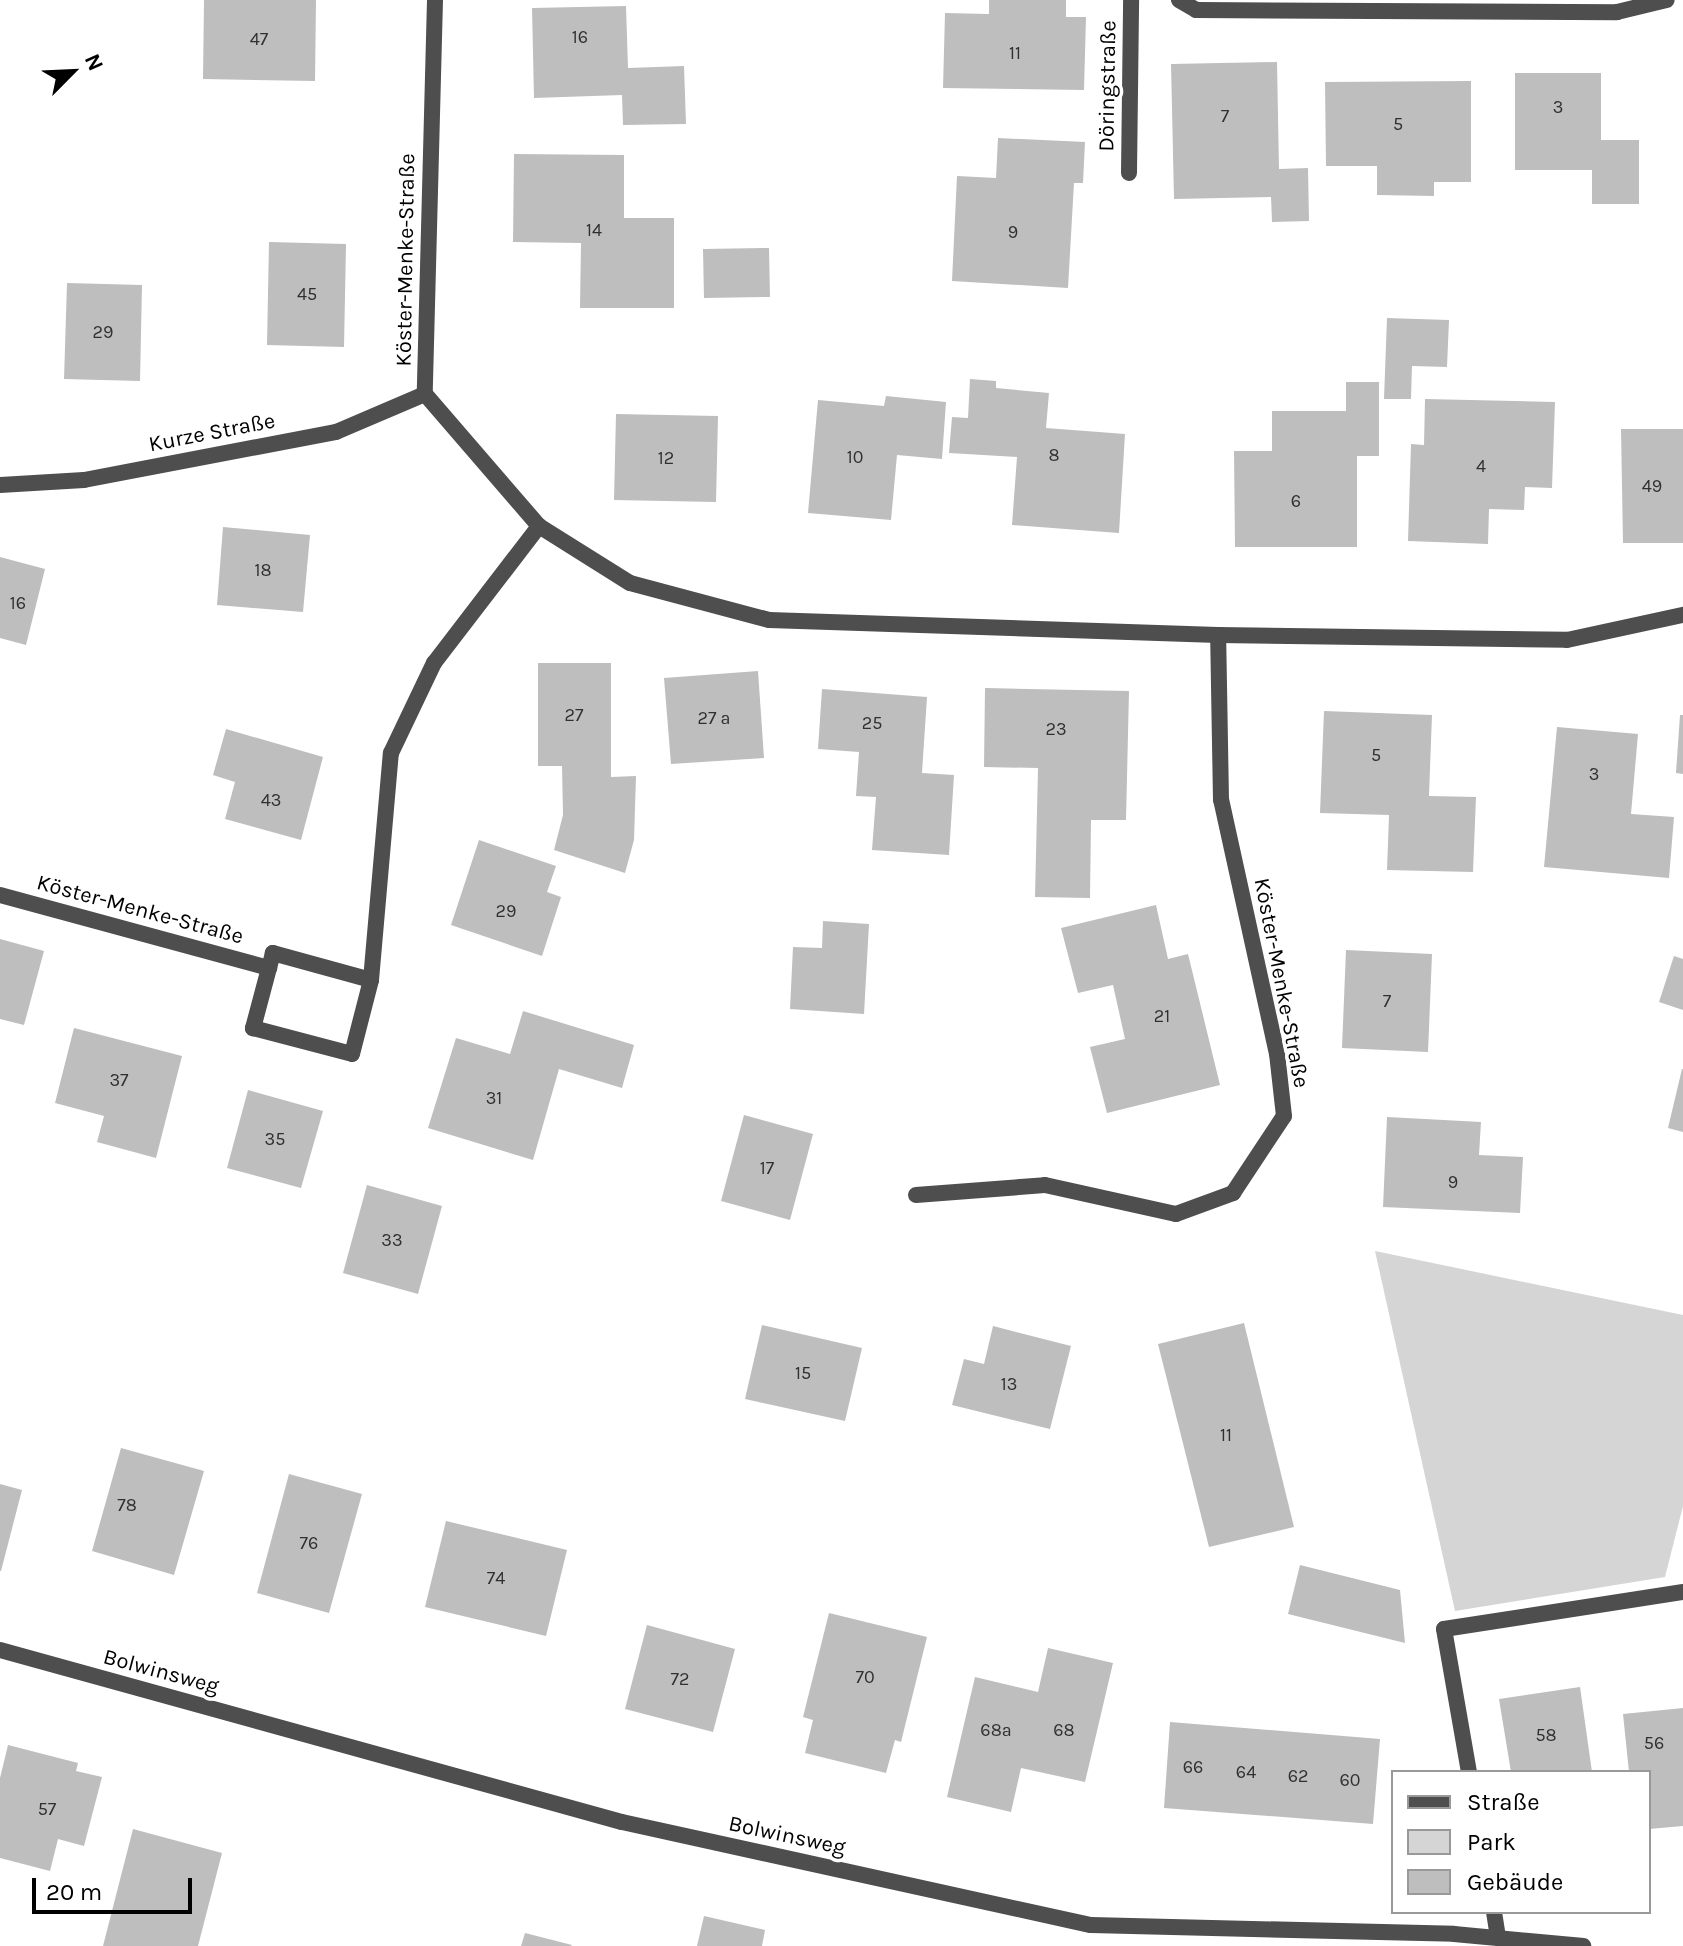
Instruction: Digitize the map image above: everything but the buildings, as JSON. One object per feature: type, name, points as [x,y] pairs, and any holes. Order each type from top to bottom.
[{"type":"street","name":"Köster-Menke-Straße","points":[[435,0],[425,394],[539,526],[630,583],[769,620],[1218,635],[1567,640],[1683,615]]},
{"type":"street","name":"Döringstraße","points":[[1129,173],[1131,0]]},
{"type":"street","points":[[1179,0],[1196,10],[1601,12],[1667,0]]},
{"type":"street","name":"Kurze Straße","points":[[0,485],[84,480],[336,432],[425,394]]},
{"type":"street","points":[[269,968],[253,1028],[352,1054],[371,980],[391,753],[434,663],[539,526]]},
{"type":"street","name":"Köster-Menke-Straße","points":[[916,1195],[1045,1185],[1176,1214],[1233,1193],[1284,1116],[1277,1054],[1221,800],[1218,635]]},
{"type":"street","name":"Köster-Menke-Straße","points":[[0,895],[269,968],[273,953],[371,980]]},
{"type":"street","points":[[1469,1770],[1444,1629],[1683,1592]]},
{"type":"street","name":"Bolwinsweg","points":[[0,1650],[622,1822],[1091,1925],[1498,1938],[1583,1946]]},
{"type":"street","points":[[1494,1914],[1498,1938]]},
{"type":"green space","points":[[1375,1251],[1683,1315],[1683,1506],[1665,1577],[1455,1611]]}]
